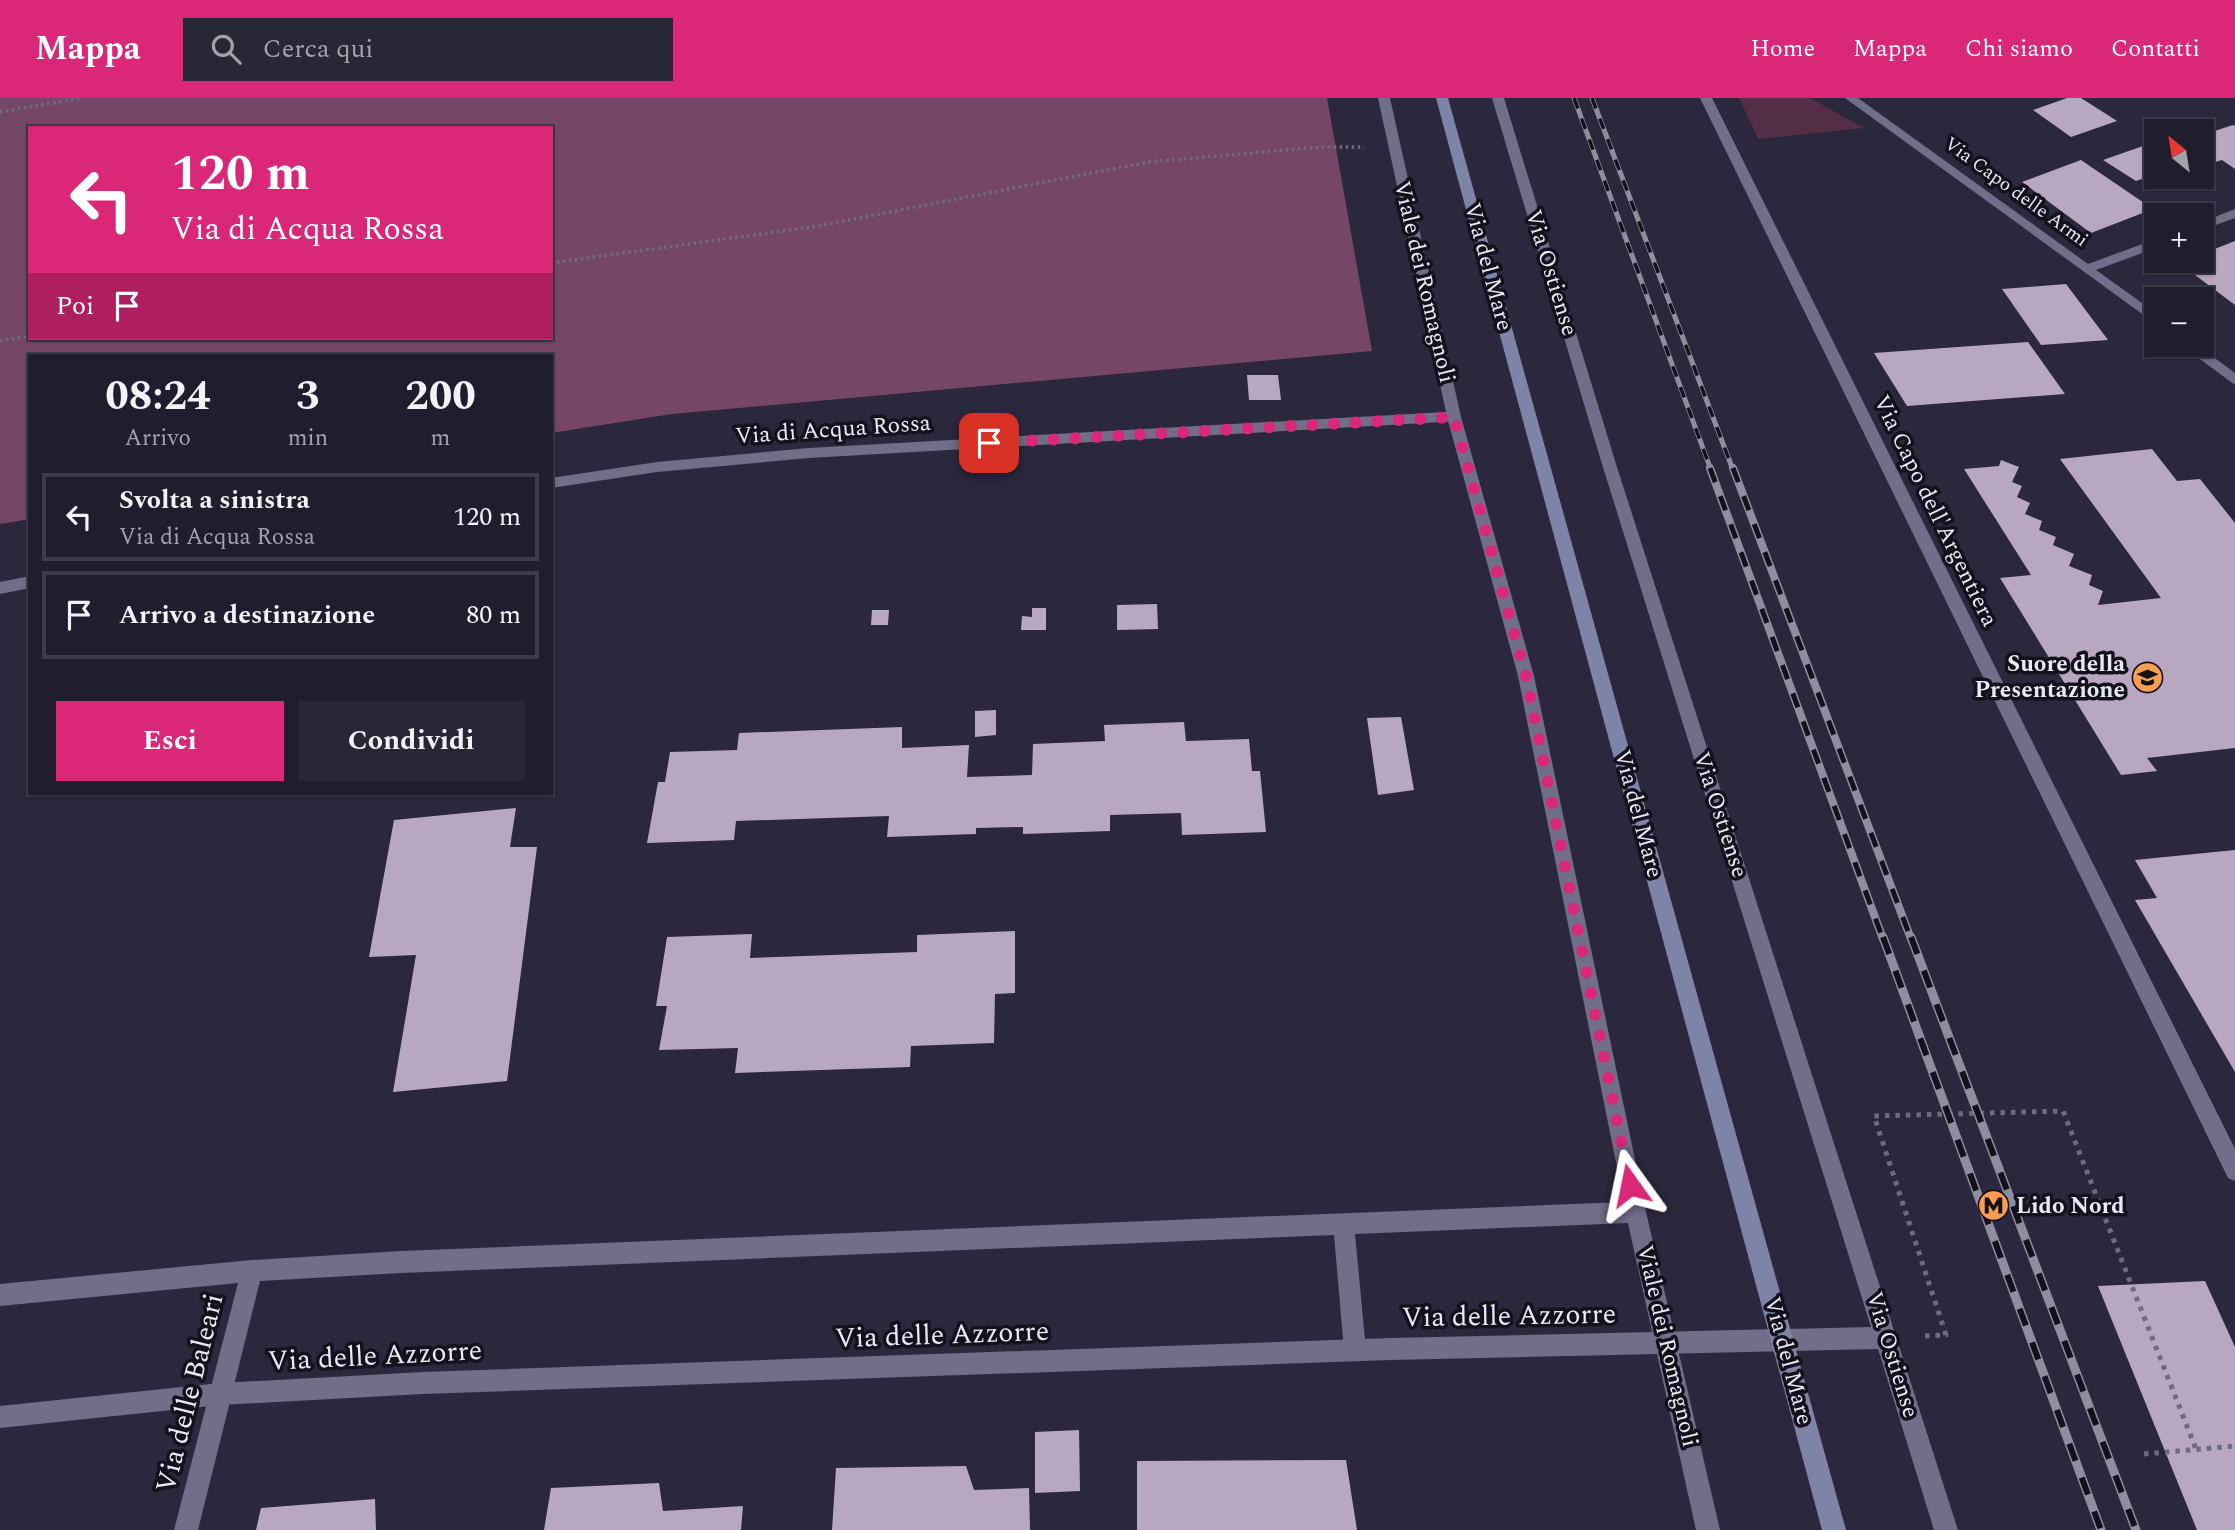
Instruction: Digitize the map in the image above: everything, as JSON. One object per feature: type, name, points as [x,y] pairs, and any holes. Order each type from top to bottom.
[{"type":"main road","name":"Via del Mare","points":[[1442,98],[1834,1530]]},
{"type":"street","name":"Viale dei Romagnoli","points":[[1384,98],[1454,417],[1526,676],[1636,1212],[1709,1530]]},
{"type":"street","name":"Via Ostiense","points":[[1498,98],[1609,464],[1946,1530]]},
{"type":"street","name":"Via Capo dell'Argentiera","points":[[1706,98],[2235,1171]]},
{"type":"street","name":"Via Capo delle Armi","points":[[1851,98],[2144,311]]},
{"type":"street","points":[[2214,221],[2235,213]]},
{"type":"street","points":[[2087,269],[2144,248]]},
{"type":"street","points":[[2204,357],[2235,380]]},
{"type":"street","name":"Via di Acqua Rossa","points":[[553,483],[657,467],[819,452],[1454,417]]},
{"type":"street","points":[[0,588],[28,582]]},
{"type":"street","points":[[0,1295],[251,1271],[401,1262],[1636,1212]]},
{"type":"street","points":[[1343,1222],[1355,1350]]},
{"type":"street","name":"Via delle Baleari","points":[[186,1530],[251,1271]]},
{"type":"street","name":"Via delle Azzorre","points":[[0,1417],[220,1394],[423,1383],[1355,1350],[1887,1338]]},
{"type":"path","points":[[0,112],[80,98]]},
{"type":"path","points":[[553,263],[812,227],[1149,162],[1320,147],[1394,145]]},
{"type":"path","points":[[0,341],[28,336]]},
{"type":"path","points":[[1946,1335],[1874,1116],[2063,1111],[2196,1449]]},
{"type":"path","points":[[2144,1454],[2235,1446]]},
{"type":"shaded area","points":[[0,98],[1327,98],[1372,351],[672,414],[553,433],[553,354],[28,354],[28,519],[0,524]]},
{"type":"shaded area","points":[[1739,98],[1810,98],[1864,128],[1758,139]]},
{"type":"building","points":[[2067,98],[2081,98],[2117,121],[2071,137],[2033,110]]},
{"type":"building","points":[[2235,126],[2235,169],[2222,160],[2214,161],[2214,131]]},
{"type":"building","points":[[2144,146],[2144,178],[2136,181],[2103,160]]},
{"type":"building","points":[[2081,160],[2144,203],[2144,212],[2091,233],[2022,182]]},
{"type":"building","points":[[2235,241],[2235,305],[2192,273],[2214,273],[2214,249]]},
{"type":"building","points":[[2066,284],[2108,340],[2041,345],[2002,289]]},
{"type":"building","points":[[2028,342],[2065,394],[1907,406],[1874,353]]},
{"type":"building","points":[[1247,375],[1278,375],[1281,400],[1249,400]]},
{"type":"building","name":"Suore della Presentazione","points":[[2152,449],[2177,481],[2200,479],[2235,523],[2235,748],[2147,758],[2157,771],[2121,775],[2000,578],[2031,575],[1964,469],[1999,466],[2001,460],[2019,467],[2012,482],[2022,486],[2017,497],[2030,503],[2025,514],[2042,521],[2039,530],[2056,537],[2053,545],[2074,554],[2069,566],[2092,575],[2089,585],[2103,591],[2098,605],[2161,598],[2060,459]]},
{"type":"building","points":[[1157,604],[1158,629],[1117,630],[1117,605]]},
{"type":"building","points":[[1032,608],[1046,608],[1046,630],[1021,630],[1022,616],[1032,617]]},
{"type":"building","points":[[872,610],[889,610],[888,625],[871,625]]},
{"type":"building","points":[[996,710],[996,735],[975,737],[975,711]]},
{"type":"building","points":[[1401,717],[1414,790],[1378,795],[1367,718]]},
{"type":"building","points":[[1184,722],[1186,741],[1249,739],[1252,771],[1260,771],[1266,832],[1182,835],[1181,813],[1110,815],[1110,831],[1023,834],[1023,827],[976,828],[976,834],[887,837],[889,816],[736,821],[734,840],[647,843],[658,782],[665,782],[670,752],[737,750],[739,733],[902,727],[902,748],[969,745],[967,777],[1032,775],[1033,744],[1105,741],[1104,725]]},
{"type":"building","points":[[516,808],[510,847],[537,847],[507,1081],[393,1092],[416,955],[369,957],[394,820]]},
{"type":"building","points":[[2235,850],[2235,1072],[2135,900],[2157,898],[2135,860]]},
{"type":"building","points":[[1015,931],[1015,993],[995,994],[994,1043],[911,1046],[910,1067],[735,1073],[738,1048],[659,1050],[667,1006],[656,1006],[667,937],[752,934],[750,958],[917,952],[917,935]]},
{"type":"building","points":[[2205,1281],[2235,1347],[2235,1530],[2197,1530],[2098,1286]]},
{"type":"building","points":[[1079,1430],[1080,1491],[1035,1493],[1035,1432]]},
{"type":"building","points":[[1346,1460],[1357,1530],[1137,1530],[1137,1461]]},
{"type":"building","points":[[966,1466],[974,1490],[1029,1488],[1030,1530],[832,1530],[836,1468]]},
{"type":"building","points":[[659,1483],[663,1511],[743,1506],[741,1530],[544,1530],[551,1488]]},
{"type":"building","points":[[375,1499],[376,1530],[256,1530],[261,1508]]},
{"type":"railway","points":[[1574,98],[1711,470]]},
{"type":"railway","points":[[1592,98],[1733,470]]},
{"type":"railway","points":[[1710,468],[1883,939]]},
{"type":"railway","points":[[1733,468],[1911,939]]},
{"type":"railway","points":[[1883,937],[2101,1530]]},
{"type":"railway","points":[[1911,937],[2136,1530]]},
{"type":"place","name":"Suore della Presentazione","points":[[2148,677]]},
{"type":"place","name":"Lido Nord","points":[[1993,1206]]},
{"type":"route","points":[[989,443],[1454,417],[1526,676],[1630,1185]]}]
